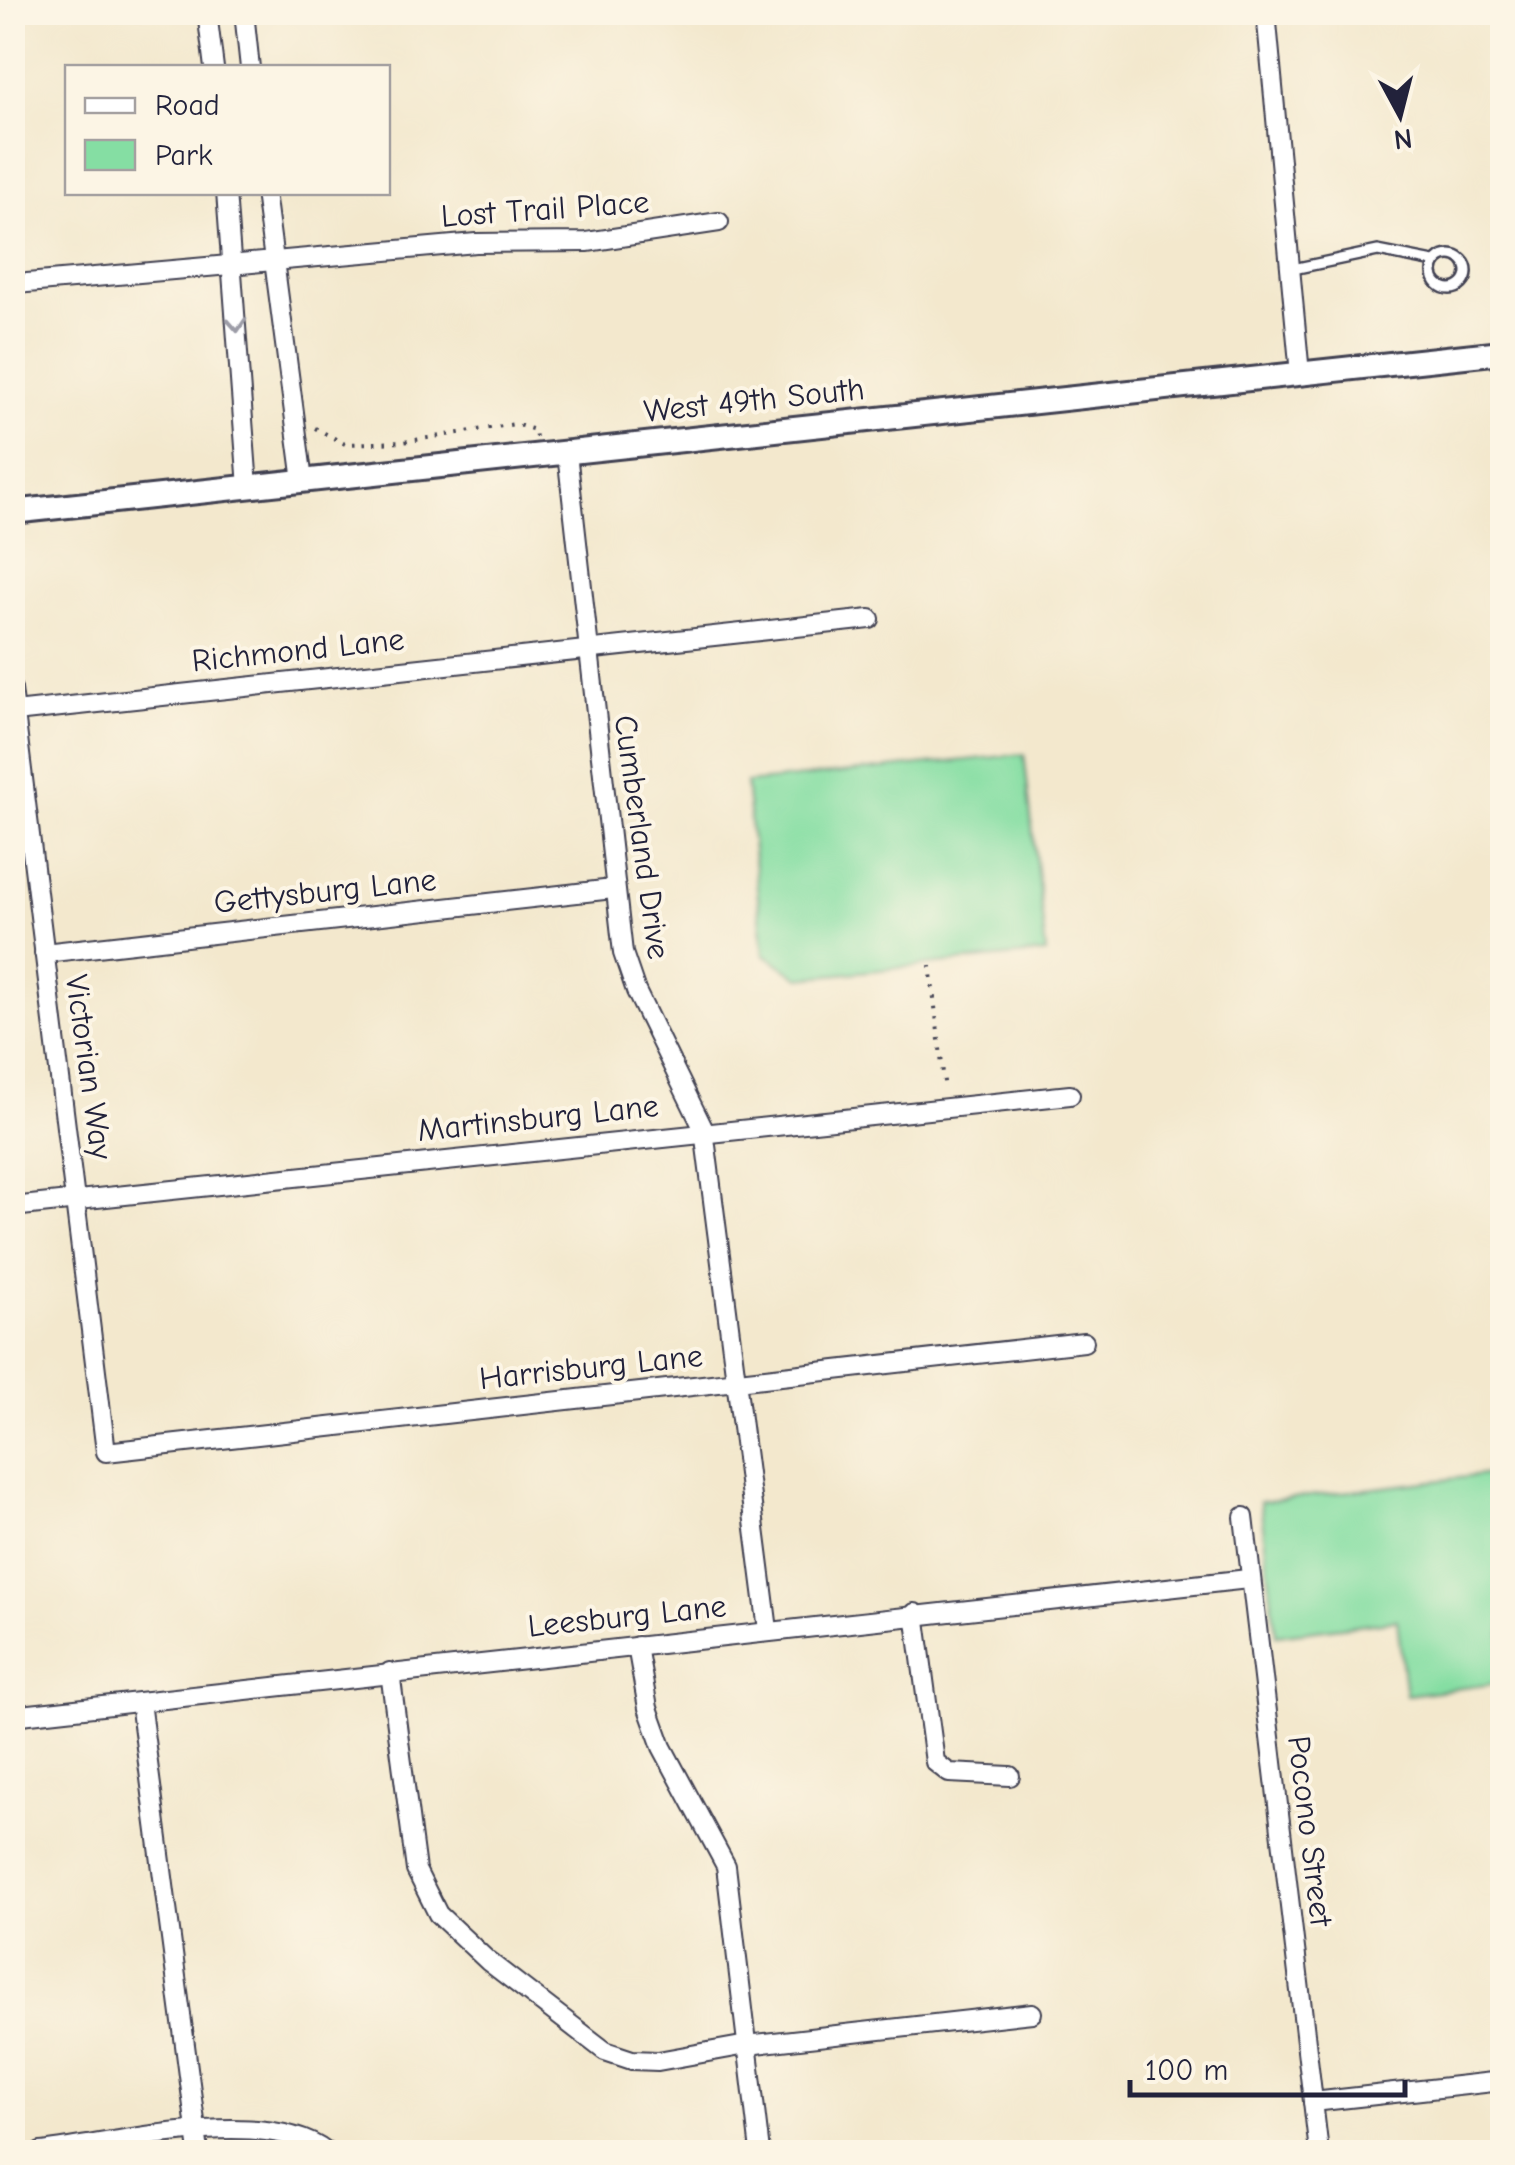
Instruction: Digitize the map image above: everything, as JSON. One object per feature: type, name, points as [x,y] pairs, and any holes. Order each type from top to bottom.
[{"type":"street","points":[[207,12],[214,65]]},
{"type":"street","points":[[244,12],[250,65]]},
{"type":"street","points":[[1266,12],[1300,374]]},
{"type":"street","points":[[226,195],[248,487]]},
{"type":"street","points":[[265,195],[303,481]]},
{"type":"street","name":"Lost Trail Place","points":[[16,284],[476,243],[587,242],[719,222]]},
{"type":"street","name":"West 49th South","points":[[12,512],[1502,352]]},
{"type":"street","name":"Cumberland Drive","points":[[567,453],[623,953],[636,991],[704,1130],[768,1630]]},
{"type":"street","name":"Richmond Lane","points":[[15,712],[870,619]]},
{"type":"street","name":"Victorian Way","points":[[12,689],[106,1452]]},
{"type":"street","name":"Gettysburg Lane","points":[[44,953],[614,889]]},
{"type":"street","name":"Martinsburg Lane","points":[[12,1207],[704,1130],[1070,1095]]},
{"type":"street","name":"Harrisburg Lane","points":[[106,1452],[1084,1342]]},
{"type":"street","name":"Pocono Street","points":[[1244,1518],[1248,1579],[1319,2152]]},
{"type":"street","name":"Leesburg Lane","points":[[12,1716],[1248,1579]]},
{"type":"street","points":[[915,1613],[935,1762],[949,1773],[1010,1776]]},
{"type":"street","points":[[637,1646],[648,1708],[662,1747],[726,1866],[760,2152]]},
{"type":"street","points":[[390,1672],[416,1870],[438,1914],[488,1960],[605,2051],[632,2060],[658,2061],[747,2045],[1032,2013]]},
{"type":"street","points":[[140,1702],[198,2152]]},
{"type":"street","points":[[1313,2102],[1502,2081]]},
{"type":"street","points":[[41,2152],[246,2128],[284,2131],[308,2138],[326,2152]]},
{"type":"lane","points":[[1293,269],[1378,251],[1434,262]]},
{"type":"path","points":[[310,421],[329,438],[346,444],[403,442],[526,424],[535,430],[538,447]]},
{"type":"path","points":[[930,964],[945,1090]]},
{"type":"green space","points":[[1024,754],[1046,953],[800,978],[764,954],[746,783]]},
{"type":"green space","points":[[1492,1474],[1502,1566],[1502,1683],[1406,1695],[1397,1620],[1276,1635],[1260,1502]]}]
